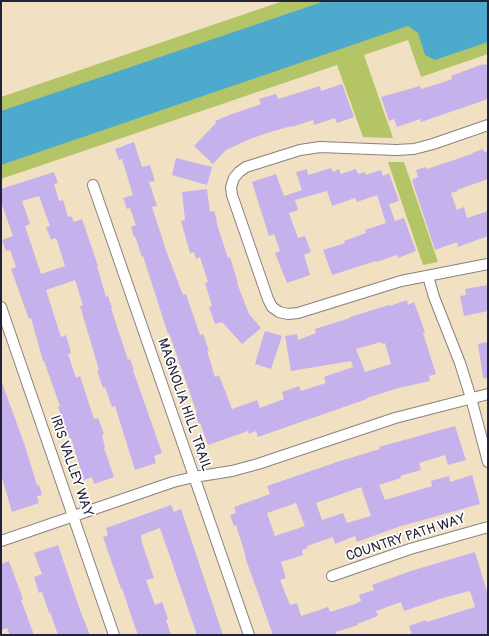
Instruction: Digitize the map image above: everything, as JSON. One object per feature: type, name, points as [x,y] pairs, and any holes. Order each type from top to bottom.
[{"type":"street","points":[[488,125],[434,144],[414,149],[396,150],[320,147],[300,150],[246,167],[234,178],[232,187],[232,195],[268,299],[272,307],[279,312],[288,314],[298,313],[375,288],[488,264]]},
{"type":"street","name":"MAGNOLIA HILL TRAIL","points":[[93,185],[249,635]]},
{"type":"street","points":[[428,276],[434,297],[460,363],[488,462]]},
{"type":"street","name":"IRIS VALLEY WAY","points":[[1,307],[114,635]]},
{"type":"street","points":[[1,541],[173,482],[258,464],[395,418],[488,394]]},
{"type":"street","name":"COUNTRY PATH WAY","points":[[332,576],[410,549],[488,527]]},
{"type":"green space","points":[[283,1],[488,1],[488,54],[421,77],[408,40],[364,55],[393,138],[363,137],[337,65],[1,179],[1,97]]},
{"type":"green space","points":[[388,162],[404,162],[438,262],[423,265]]},
{"type":"water","points":[[325,1],[488,1],[488,42],[435,60],[425,55],[418,33],[408,26],[1,165],[1,111]]},
{"type":"building","points":[[483,64],[488,64],[488,99],[421,122],[420,119],[397,127],[394,119],[389,121],[381,97],[420,86],[421,89],[444,82],[452,79],[451,76]]},
{"type":"building","points":[[342,84],[354,117],[337,123],[335,118],[314,125],[313,120],[270,132],[226,150],[213,164],[194,146],[216,123],[215,121],[261,104],[259,99],[276,94],[278,99],[320,86],[321,91]]},
{"type":"building","points":[[134,142],[142,167],[150,165],[155,181],[149,182],[157,206],[152,207],[167,253],[183,295],[186,294],[200,335],[203,334],[209,351],[207,351],[215,377],[219,375],[232,409],[257,400],[260,408],[284,399],[282,392],[299,386],[301,391],[326,383],[324,377],[353,367],[351,361],[291,371],[285,336],[297,334],[298,340],[316,333],[315,329],[407,300],[408,305],[414,302],[425,332],[423,333],[436,374],[429,376],[430,381],[398,388],[367,398],[258,437],[256,431],[249,434],[248,431],[208,445],[195,413],[197,413],[169,333],[168,334],[143,256],[142,257],[135,236],[134,237],[131,227],[136,225],[130,208],[127,209],[123,198],[133,195],[122,159],[119,160],[115,149]],"holes":[[[381,342],[382,344],[385,343],[391,364],[365,372],[356,349]]]},
{"type":"building","points":[[483,149],[484,152],[488,151],[488,179],[451,193],[457,210],[464,207],[467,218],[488,211],[488,236],[458,247],[457,242],[435,250],[412,180],[418,177],[416,170],[426,167],[427,169]]},
{"type":"building","points":[[176,158],[212,167],[207,185],[172,175]]},
{"type":"building","points":[[331,168],[333,172],[339,169],[341,174],[356,169],[358,174],[365,172],[366,175],[381,170],[383,176],[389,173],[399,201],[389,204],[395,221],[404,218],[416,251],[398,258],[397,255],[332,275],[323,250],[345,243],[344,241],[366,233],[365,230],[386,223],[377,195],[357,202],[355,198],[332,206],[327,191],[295,200],[298,210],[289,213],[298,238],[305,236],[311,252],[304,255],[310,275],[287,283],[275,253],[280,251],[274,234],[269,236],[252,182],[276,174],[284,196],[302,190],[296,172],[307,169],[308,175]]},
{"type":"building","points":[[54,172],[58,183],[54,184],[59,201],[63,200],[68,217],[71,216],[74,222],[82,219],[98,266],[106,297],[108,296],[128,360],[130,359],[162,453],[154,456],[156,463],[135,470],[115,406],[112,407],[105,387],[103,388],[97,371],[99,370],[80,306],[83,305],[75,280],[46,290],[61,337],[66,335],[71,353],[68,354],[76,378],[80,376],[94,419],[98,418],[104,434],[102,435],[104,448],[114,477],[94,484],[92,477],[84,480],[71,438],[70,439],[58,407],[60,406],[43,361],[31,318],[29,319],[11,269],[16,267],[10,250],[6,251],[2,240],[13,236],[1,202],[1,189]],"holes":[[[39,196],[50,226],[46,227],[51,240],[55,238],[57,240],[65,266],[41,274],[25,226],[30,224],[22,201]]]},
{"type":"building","points":[[207,189],[210,212],[214,211],[228,258],[230,257],[237,283],[249,314],[261,328],[242,344],[222,322],[215,324],[209,307],[212,306],[205,283],[208,282],[200,257],[196,259],[194,252],[190,253],[181,221],[185,220],[182,192]]},
{"type":"building","points":[[488,285],[488,311],[464,316],[460,296],[466,295],[465,289]]},
{"type":"building","points":[[265,331],[282,336],[271,369],[255,364]]},
{"type":"building","points":[[488,342],[488,378],[483,378],[478,344]]},
{"type":"building","points":[[1,383],[24,443],[37,485],[39,485],[42,495],[37,496],[39,503],[12,512],[1,474]]},
{"type":"building","points":[[455,426],[466,460],[448,465],[445,455],[419,463],[421,470],[400,476],[401,478],[379,485],[385,500],[432,486],[431,481],[449,476],[450,482],[472,475],[480,504],[398,527],[357,542],[355,536],[335,544],[333,537],[307,546],[308,548],[302,550],[303,555],[281,562],[286,578],[280,580],[290,605],[297,603],[301,616],[328,607],[330,612],[361,601],[359,595],[374,590],[372,585],[414,570],[475,552],[488,595],[488,635],[412,635],[409,626],[475,607],[470,591],[446,597],[404,611],[401,602],[376,611],[378,616],[357,624],[358,625],[336,632],[337,635],[273,635],[245,557],[236,525],[234,526],[230,515],[236,513],[234,507],[270,494],[267,486],[380,449],[379,447]],"holes":[[[361,487],[371,516],[347,523],[343,513],[322,520],[316,503]],[[296,503],[305,526],[275,536],[267,513]]]},
{"type":"building","points":[[171,505],[174,512],[181,509],[223,635],[197,635],[160,528],[141,535],[142,543],[154,578],[146,580],[155,605],[162,602],[168,619],[166,620],[171,635],[138,635],[103,537],[108,535],[106,528]]},
{"type":"building","points":[[58,545],[90,635],[58,635],[42,592],[39,593],[34,577],[42,574],[34,553]]},
{"type":"building","points":[[9,561],[34,635],[10,635],[7,628],[1,630],[1,564]]}]
